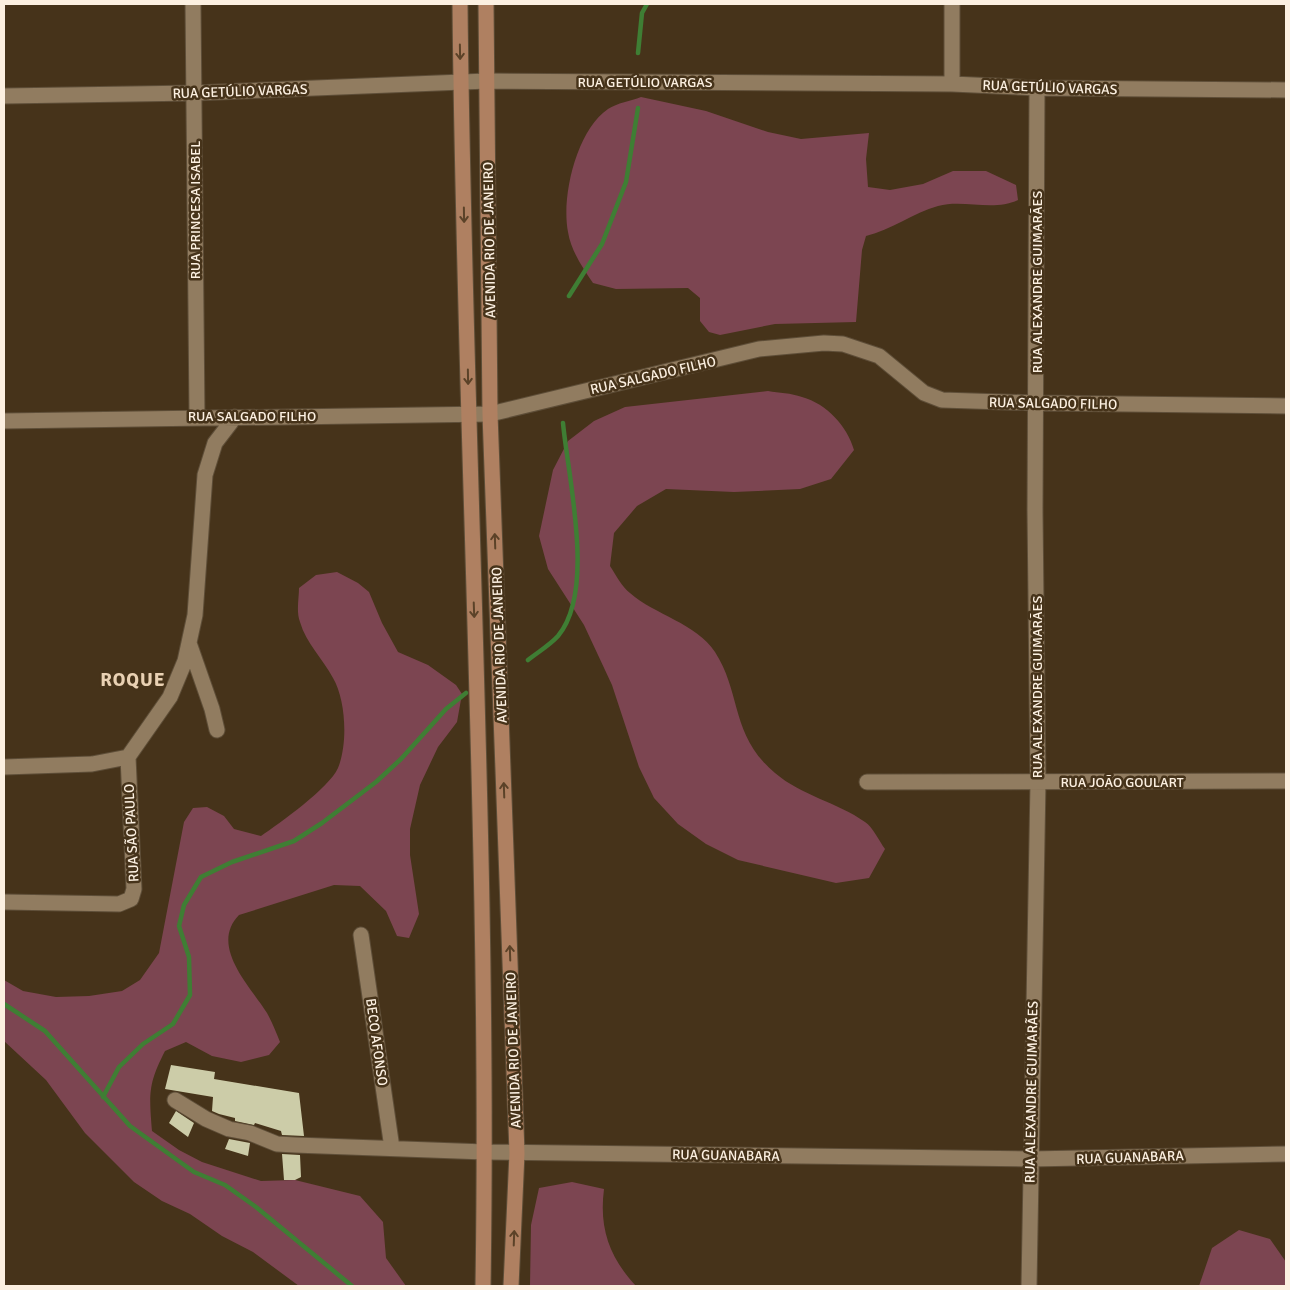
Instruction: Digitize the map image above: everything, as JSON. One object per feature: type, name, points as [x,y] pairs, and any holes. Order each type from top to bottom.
[{"type":"main road","name":"AVENIDA RIO DE JANEIRO","points":[[460,4],[478,729],[485,1152],[483,1286]]},
{"type":"main road","name":"AVENIDA RIO DE JANEIRO","points":[[486,4],[490,414],[517,1153],[512,1286]]},
{"type":"street","name":"RUA PRINCESA ISABEL","points":[[193,4],[197,416]]},
{"type":"street","points":[[952,4],[952,84]]},
{"type":"street","name":"RUA GETÚLIO VARGAS","points":[[4,96],[194,93],[461,81],[952,84],[1037,88],[1286,90]]},
{"type":"street","name":"RUA ALEXANDRE GUIMARÃES","points":[[1029,1286],[1038,782],[1035,521],[1037,88]]},
{"type":"street","name":"RUA SALGADO FILHO","points":[[4,421],[197,416],[490,414],[759,349],[824,343],[843,344],[879,356],[924,394],[942,400],[1286,406]]},
{"type":"street","points":[[4,767],[92,764],[128,757],[170,697],[179,678],[190,643],[195,615],[205,475],[215,443],[235,417]]},
{"type":"street","points":[[190,643],[217,730]]},
{"type":"street","name":"RUA SÃO PAULO","points":[[4,902],[119,904],[131,899],[134,890],[128,757]]},
{"type":"street","name":"RUA JOÃO GOULART","points":[[867,782],[1286,781]]},
{"type":"street","name":"BECO AFONSO","points":[[362,936],[392,1148]]},
{"type":"street","name":"RUA GUANABARA","points":[[175,1100],[206,1119],[229,1129],[250,1133],[277,1144],[517,1153],[1030,1159],[1286,1154]]},
{"type":"shaded area","points":[[641,97],[706,111],[768,132],[801,139],[869,133],[866,159],[868,187],[890,190],[923,184],[953,171],[986,171],[1016,185],[1018,200],[999,205],[948,204],[938,206],[866,236],[862,250],[856,322],[775,324],[720,335],[709,332],[700,321],[700,298],[688,288],[616,289],[593,283],[572,246],[566,217],[567,201],[569,183],[580,148],[597,119],[608,109]]},
{"type":"shaded area","points":[[768,391],[811,400],[828,411],[841,425],[854,450],[831,479],[800,489],[734,492],[666,489],[637,506],[614,533],[610,566],[630,593],[640,601],[686,626],[707,642],[715,652],[729,683],[743,729],[750,744],[775,773],[797,788],[843,809],[871,827],[885,849],[869,878],[836,883],[738,860],[706,844],[678,824],[654,798],[639,767],[612,685],[584,625],[548,569],[539,536],[553,470],[568,441],[594,421],[625,407]]},
{"type":"shaded area","points":[[337,572],[358,583],[369,592],[382,623],[398,652],[428,665],[456,685],[462,694],[457,722],[438,747],[420,785],[410,829],[410,855],[419,914],[409,938],[397,936],[386,911],[360,886],[334,885],[239,915],[231,927],[228,940],[230,953],[243,978],[267,1013],[280,1042],[269,1055],[241,1062],[212,1056],[186,1042],[165,1051],[155,1072],[151,1090],[152,1131],[179,1150],[202,1162],[261,1181],[295,1180],[360,1196],[383,1222],[386,1258],[406,1286],[299,1286],[253,1252],[222,1236],[190,1214],[162,1201],[134,1182],[85,1133],[46,1080],[4,1041],[4,980],[23,991],[56,997],[89,996],[122,991],[140,980],[159,953],[184,822],[193,808],[207,807],[224,816],[234,829],[261,836],[315,795],[333,776],[338,768],[343,747],[344,722],[341,698],[333,678],[303,630],[298,614],[298,605],[299,588],[316,575]]},
{"type":"shaded area","points":[[572,1182],[604,1189],[603,1217],[608,1241],[619,1264],[636,1286],[530,1286],[531,1225],[539,1188]]},
{"type":"shaded area","points":[[1239,1230],[1270,1239],[1286,1262],[1286,1286],[1199,1286],[1212,1248]]},
{"type":"building","points":[[171,1065],[215,1072],[214,1079],[299,1093],[304,1136],[282,1135],[281,1131],[255,1123],[254,1125],[235,1121],[235,1118],[212,1111],[213,1097],[165,1089]]},
{"type":"building","points":[[176,1111],[194,1123],[188,1137],[169,1123]]},
{"type":"building","points":[[229,1139],[250,1143],[248,1156],[225,1149]]},
{"type":"building","points":[[282,1154],[300,1155],[301,1177],[295,1180],[284,1180]]},
{"type":"waterway","points":[[638,53],[642,13],[647,4]]},
{"type":"waterway","points":[[569,296],[602,244],[626,182],[638,108]]},
{"type":"waterway","points":[[528,660],[558,636],[569,616],[576,591],[578,563],[577,533],[563,423]]},
{"type":"waterway","points":[[103,1097],[119,1067],[143,1044],[173,1024],[190,995],[189,957],[179,926],[184,905],[201,877],[232,862],[294,841],[322,823],[376,782],[401,759],[446,709],[466,693]]},
{"type":"waterway","points":[[4,1004],[45,1031],[130,1126],[194,1172],[225,1185],[256,1207],[352,1286]]},
{"type":"district","name":"ROQUE","points":[[133,679]]}]
